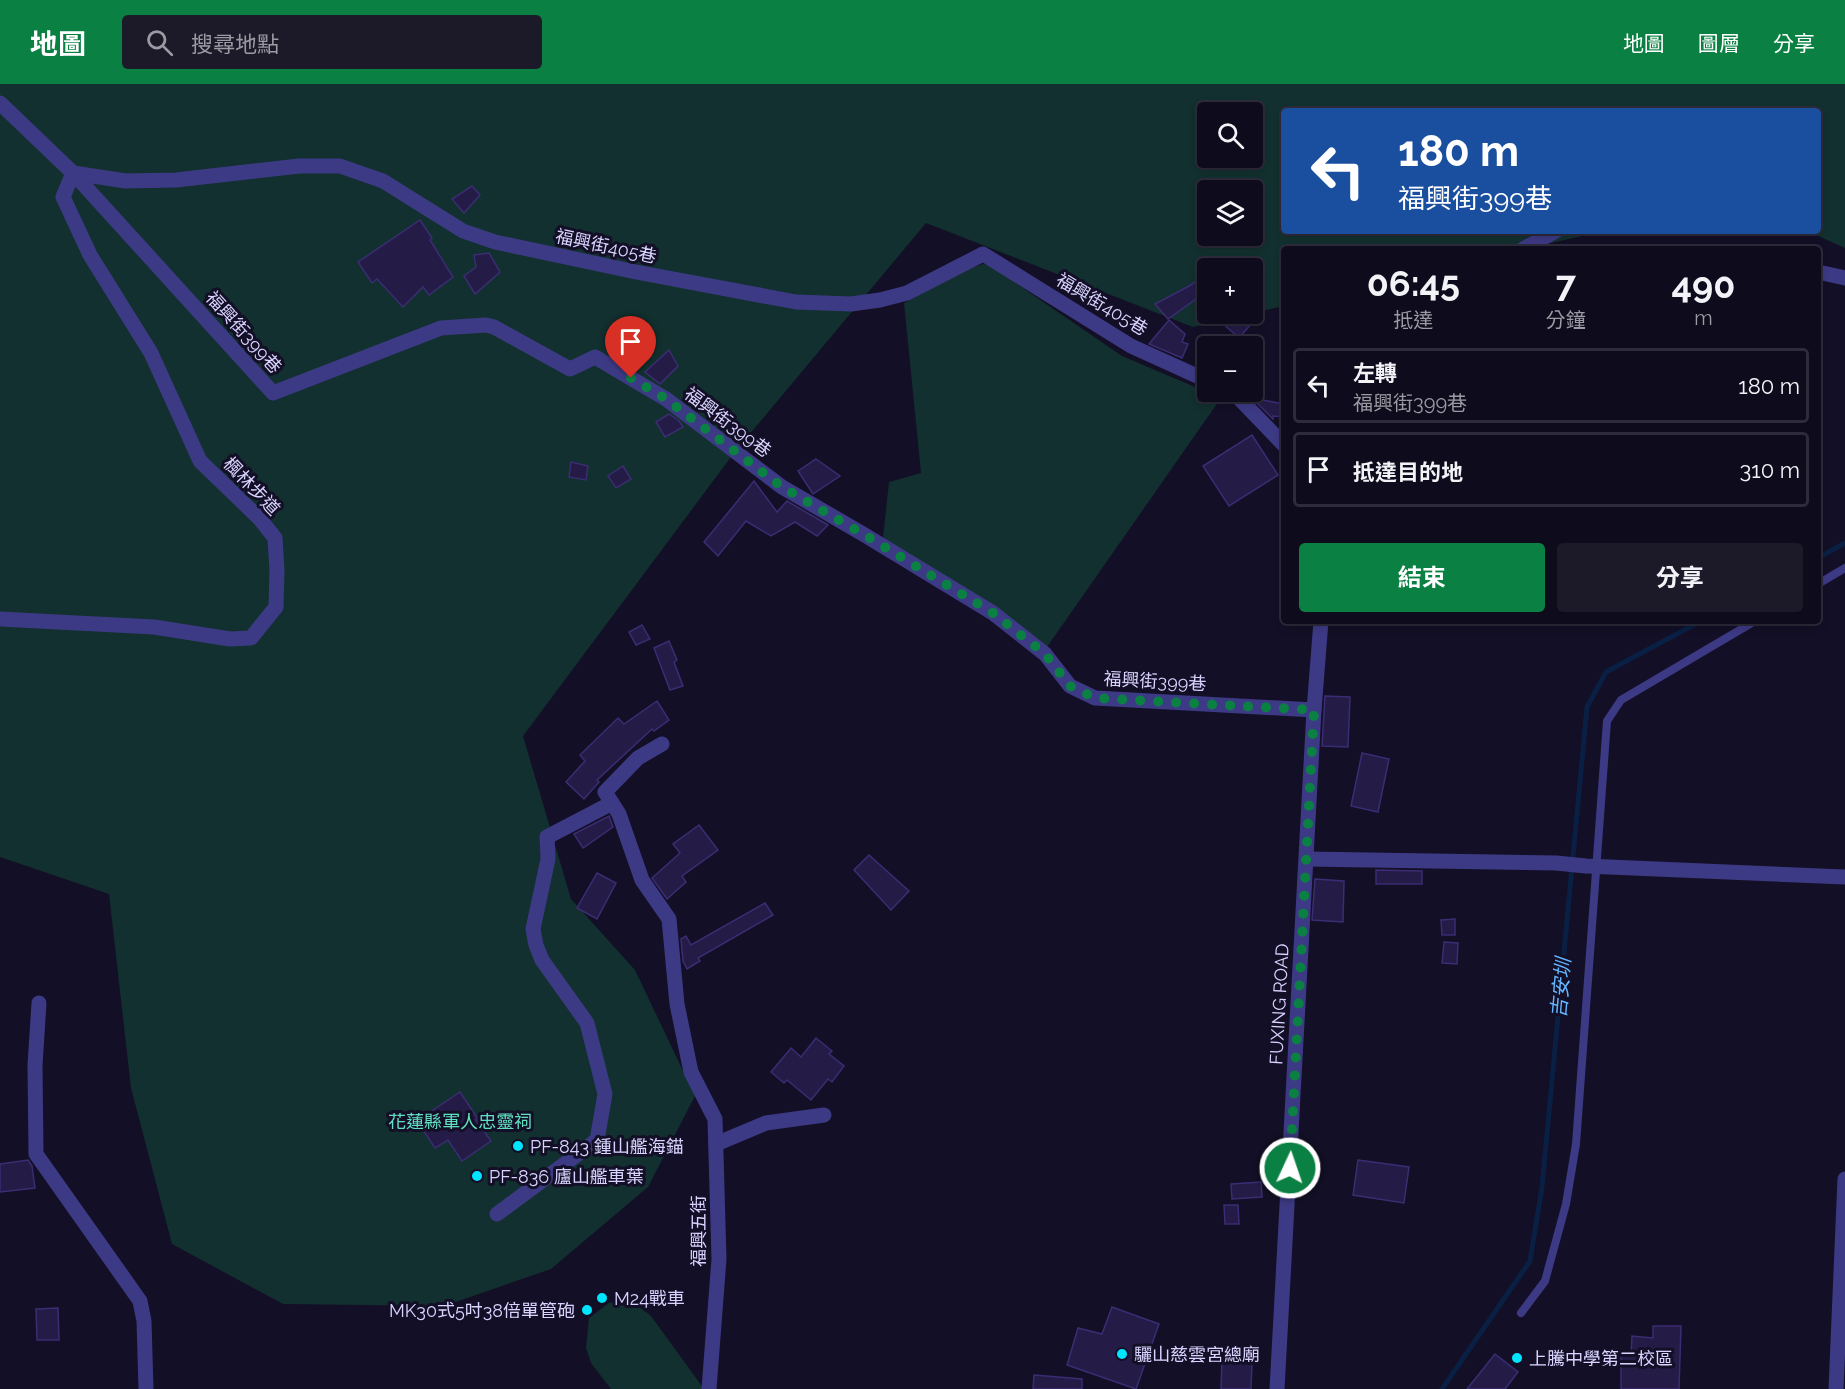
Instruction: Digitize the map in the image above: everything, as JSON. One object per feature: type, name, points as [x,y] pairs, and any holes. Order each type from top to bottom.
[{"type":"street","points":[[0,103],[73,173]]},
{"type":"street","name":"福興街405巷","points":[[73,173],[126,181],[176,180],[300,166],[340,166],[383,181],[463,231],[495,242],[636,272],[796,302],[851,304],[880,300],[907,293],[983,254],[1131,346],[1197,376]]},
{"type":"street","name":"楓林步道","points":[[0,619],[154,627],[230,639],[251,638],[276,607],[275,538],[260,519],[200,460],[151,353],[90,255],[63,197],[73,173]]},
{"type":"street","name":"福興街399巷","points":[[73,173],[273,393],[441,328],[486,325],[494,327],[570,369],[595,357],[666,399],[782,487],[993,613],[1045,654],[1070,686],[1081,692],[1095,698],[1314,710]]},
{"type":"street","points":[[1528,246],[1550,234]]},
{"type":"street","points":[[1821,273],[1845,278]]},
{"type":"street","points":[[1243,402],[1281,442]]},
{"type":"street","name":"FUXING ROAD","points":[[1277,1389],[1314,710],[1321,624]]},
{"type":"street","points":[[497,1214],[597,1140],[605,1094],[587,1023],[542,960],[536,945],[533,929],[548,859],[547,837],[612,804],[605,792],[638,758],[662,744]]},
{"type":"street","name":"福興五街","points":[[612,804],[619,814],[642,880],[669,919],[677,1004],[691,1072],[715,1119],[719,1259],[709,1389]]},
{"type":"street","points":[[1307,859],[1556,863],[1591,867],[1845,877]]},
{"type":"street","points":[[39,1003],[35,1065],[36,1154],[140,1301],[144,1321],[146,1389]]},
{"type":"street","points":[[716,1144],[766,1123],[824,1115]]},
{"type":"street","points":[[1836,1389],[1845,1179]]},
{"type":"lane","points":[[1821,582],[1845,568]]},
{"type":"lane","points":[[1521,1313],[1545,1281],[1566,1204],[1576,1144],[1591,867],[1607,721],[1621,700],[1750,624]]},
{"type":"green space","name":"花蓮縣軍人忠靈祠","points":[[0,84],[1845,84],[1845,248],[1814,234],[1821,234],[1821,108],[1281,108],[1281,234],[1591,234],[1538,246],[1281,246],[1281,307],[1263,311],[1263,258],[1197,258],[1197,324],[1207,324],[1193,327],[926,223],[734,453],[523,736],[571,899],[635,970],[695,1096],[648,1187],[551,1269],[444,1306],[283,1304],[172,1244],[131,1088],[109,894],[0,857]]},
{"type":"green space","points":[[983,264],[991,266],[1122,356],[1197,388],[1197,402],[1218,402],[1047,647],[883,538],[889,482],[921,473],[904,303],[968,269]]},
{"type":"green space","points":[[622,1301],[634,1303],[651,1316],[704,1389],[611,1389],[591,1363],[586,1348],[589,1318],[609,1303]]},
{"type":"building","points":[[472,186],[480,195],[464,213],[452,199]]},
{"type":"building","points":[[420,220],[453,277],[429,295],[423,287],[403,307],[377,279],[372,283],[358,262]]},
{"type":"building","points":[[489,253],[500,272],[475,294],[464,276],[476,267],[474,255]]},
{"type":"building","points":[[1197,280],[1197,300],[1168,319],[1155,304]]},
{"type":"building","points":[[1169,320],[1185,334],[1182,342],[1188,344],[1182,358],[1149,344]]},
{"type":"building","points":[[1223,324],[1251,324],[1241,336],[1237,336]]},
{"type":"building","points":[[669,350],[678,366],[660,384],[645,372]]},
{"type":"building","points":[[1263,400],[1281,403],[1281,417],[1273,416],[1273,419],[1256,402],[1263,402]]},
{"type":"building","points":[[669,414],[683,427],[665,437],[656,422]]},
{"type":"building","points":[[1252,435],[1278,475],[1229,506],[1203,466]]},
{"type":"building","points":[[816,459],[840,476],[813,494],[798,471]]},
{"type":"building","points":[[571,462],[588,466],[586,480],[569,477]]},
{"type":"building","points":[[623,466],[631,479],[616,488],[608,476]]},
{"type":"building","points":[[754,481],[777,512],[787,501],[828,525],[817,536],[795,522],[771,536],[746,521],[718,556],[704,542]]},
{"type":"building","points":[[642,625],[650,639],[636,645],[629,632]]},
{"type":"building","points":[[669,641],[677,660],[674,662],[683,686],[670,690],[654,648]]},
{"type":"building","points":[[1325,696],[1350,697],[1348,747],[1322,746]]},
{"type":"building","points":[[657,701],[669,720],[654,731],[652,729],[597,780],[599,782],[584,799],[566,782],[585,761],[580,755],[618,718],[624,724]]},
{"type":"building","points":[[1362,753],[1389,759],[1378,812],[1351,806]]},
{"type":"building","points":[[609,816],[613,827],[583,848],[574,834]]},
{"type":"building","points":[[699,825],[718,850],[682,876],[686,882],[667,899],[652,878],[680,853],[673,844]]},
{"type":"building","points":[[869,855],[909,891],[891,910],[854,870]]},
{"type":"building","points":[[1376,870],[1422,871],[1422,884],[1376,884]]},
{"type":"building","points":[[597,873],[616,883],[597,919],[577,908]]},
{"type":"building","points":[[1315,879],[1344,881],[1343,922],[1312,920]]},
{"type":"building","points":[[765,903],[773,915],[698,958],[700,961],[687,969],[683,961],[681,939],[686,936],[691,945]]},
{"type":"building","points":[[1455,919],[1455,935],[1442,935],[1441,920]]},
{"type":"building","points":[[1444,942],[1458,943],[1457,964],[1442,963]]},
{"type":"building","points":[[816,1038],[832,1051],[829,1054],[844,1066],[832,1082],[828,1079],[811,1100],[787,1080],[784,1083],[771,1072],[791,1048],[801,1057]]},
{"type":"building","points":[[460,1092],[491,1141],[462,1161],[448,1140],[435,1148],[417,1121]]},
{"type":"building","points":[[28,1160],[32,1166],[35,1188],[0,1192],[0,1164]]},
{"type":"building","points":[[1358,1160],[1409,1167],[1404,1203],[1353,1195]]},
{"type":"building","points":[[1261,1182],[1262,1197],[1232,1199],[1231,1184]]},
{"type":"building","points":[[1224,1205],[1238,1205],[1239,1224],[1225,1224]]},
{"type":"building","name":"驪山慈雲宮總廟","points":[[1112,1307],[1159,1324],[1136,1389],[1067,1365],[1078,1328],[1102,1334]]},
{"type":"building","points":[[58,1308],[59,1340],[37,1340],[36,1309]]},
{"type":"building","points":[[1653,1326],[1681,1326],[1679,1389],[1621,1389],[1621,1356],[1631,1356],[1632,1336],[1653,1338]]},
{"type":"building","points":[[1495,1354],[1518,1372],[1505,1389],[1467,1389]]},
{"type":"building","points":[[1222,1360],[1252,1362],[1251,1389],[1221,1389]]},
{"type":"building","points":[[1034,1375],[1082,1379],[1082,1389],[1033,1389]]},
{"type":"waterway","name":"吉安圳","points":[[1821,556],[1845,543]]},
{"type":"waterway","name":"吉安圳","points":[[1442,1389],[1530,1261],[1542,1187],[1587,707],[1606,672],[1695,624]]},
{"type":"place","name":"PF-843 鍾山艦海錨","points":[[518,1146]]},
{"type":"place","name":"PF-836 廬山艦車葉","points":[[477,1176]]},
{"type":"place","name":"M24戰車","points":[[602,1298]]},
{"type":"place","name":"MK30式5吋38倍單管砲","points":[[587,1310]]},
{"type":"place","name":"驪山慈雲宮總廟","points":[[1122,1354]]},
{"type":"place","name":"上騰中學第二校區","points":[[1517,1358]]},
{"type":"route","points":[[631,378],[666,399],[782,487],[993,613],[1045,654],[1070,686],[1081,692],[1095,698],[1314,710],[1290,1168]]}]
